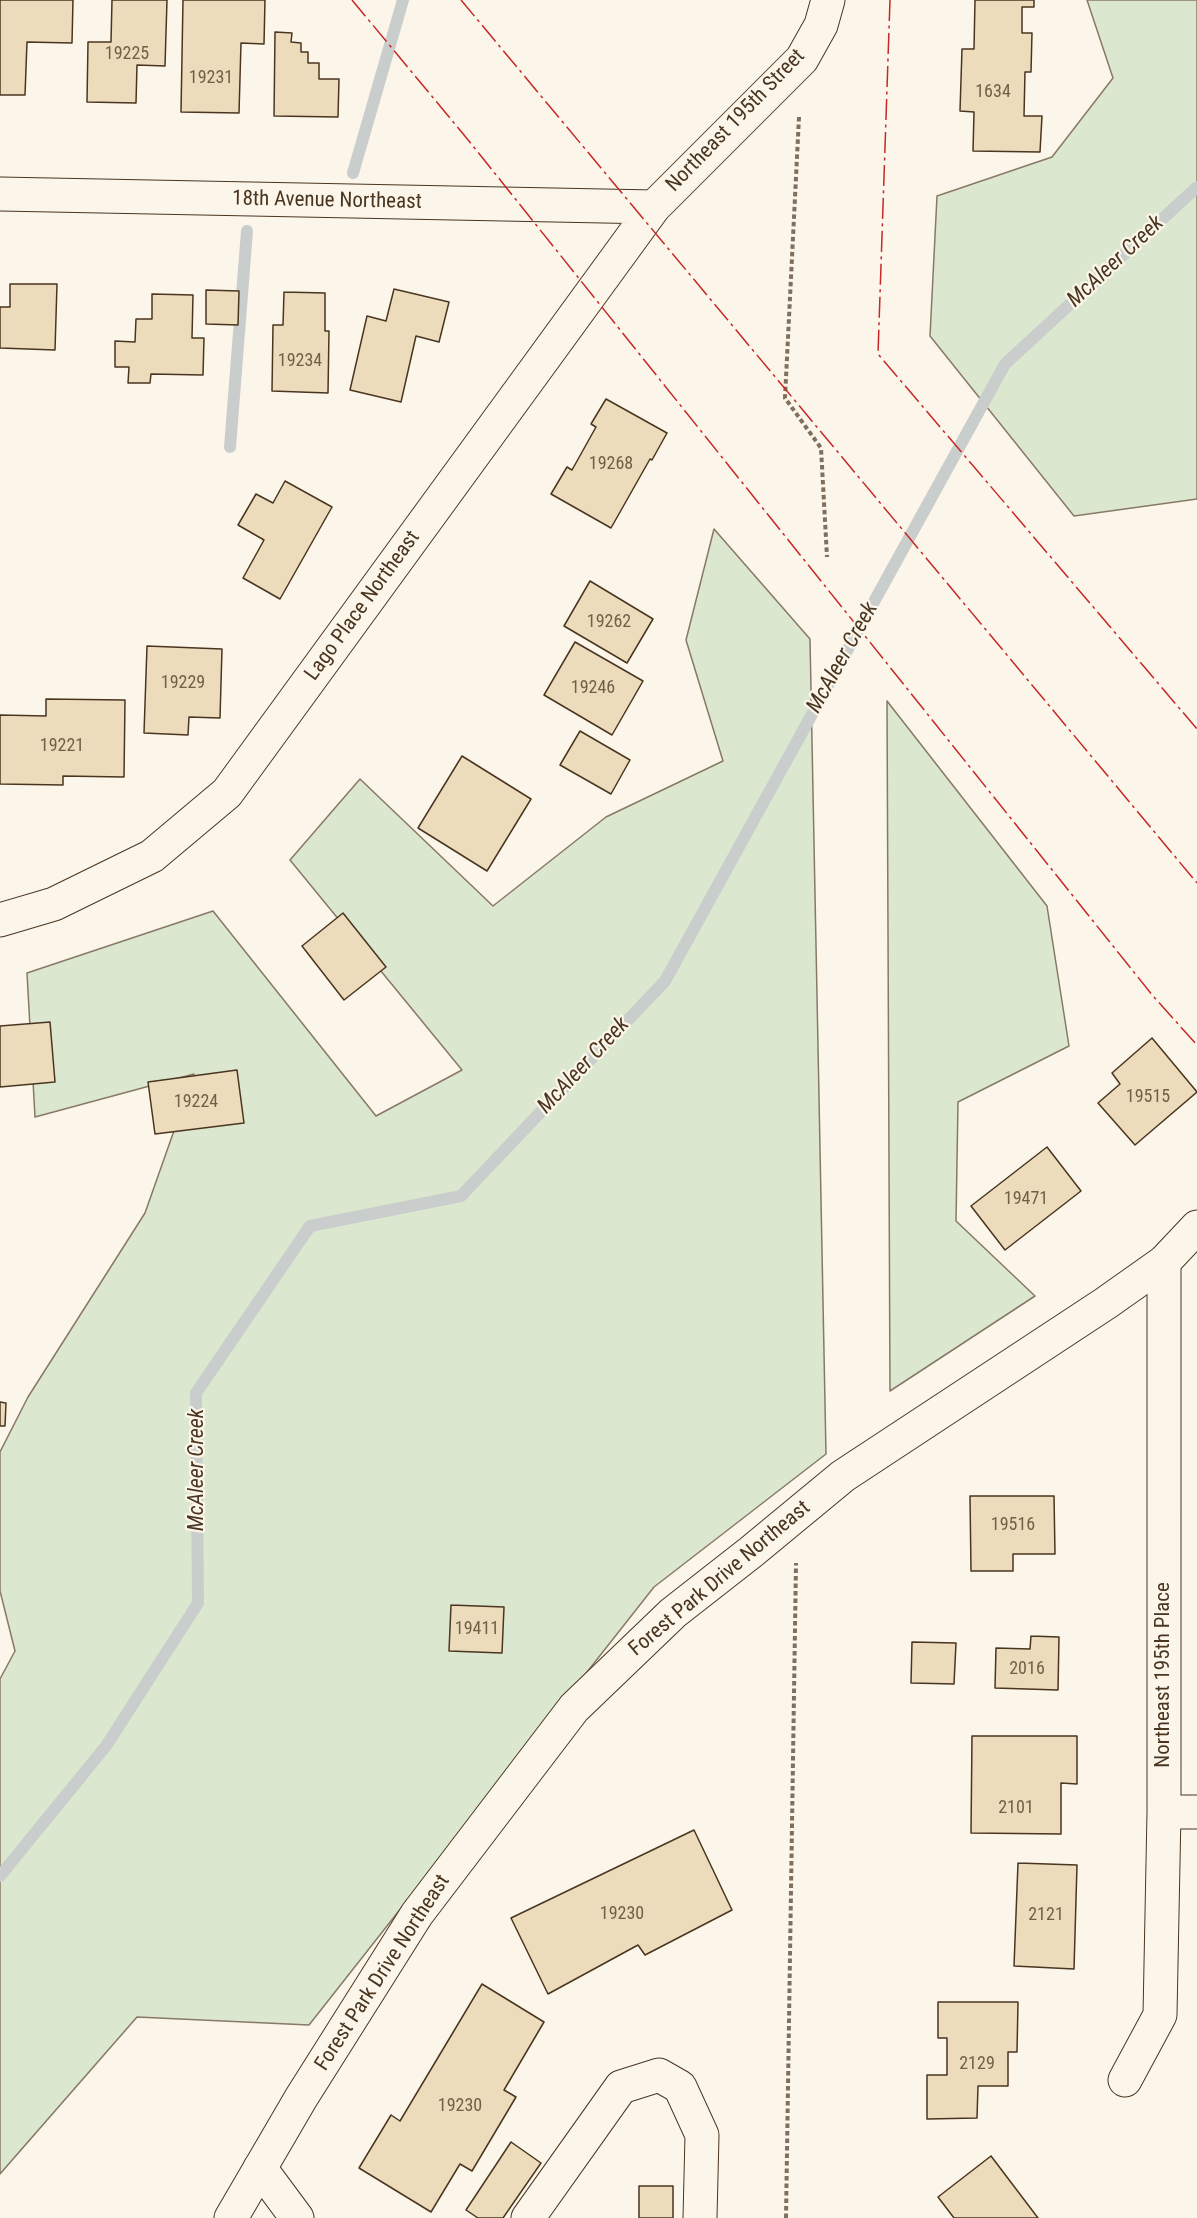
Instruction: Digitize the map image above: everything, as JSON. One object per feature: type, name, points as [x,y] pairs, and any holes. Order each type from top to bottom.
[{"type":"street","name":"Northeast 195th Street","points":[[654,207],[802,59],[821,25],[828,0]]},
{"type":"street","name":"18th Avenue Northeast","points":[[0,194],[654,207]]},
{"type":"street","name":"Lago Place Northeast","points":[[0,920],[54,904],[152,856],[227,793],[654,207]]},
{"type":"street","name":"Forest Park Drive Northeast","points":[[231,2218],[301,2098],[417,1914],[574,1708],[673,1613],[843,1476],[1081,1320],[1164,1262],[1197,1227]]},
{"type":"street","name":"Northeast 195th Place","points":[[1125,2080],[1160,2015],[1164,1812],[1164,1262]]},
{"type":"street","points":[[1164,1812],[1197,1812]]},
{"type":"street","points":[[528,2218],[621,2087],[658,2075],[680,2087],[702,2135],[700,2218]]},
{"type":"street","points":[[260,2168],[297,2218]]},
{"type":"path","points":[[802,59],[785,398],[821,448],[827,557]]},
{"type":"path","points":[[786,2218],[797,1514]]},
{"type":"green space","points":[[1087,0],[1197,0],[1197,499],[1074,516],[930,336],[937,196],[1052,157],[1113,78]]},
{"type":"green space","points":[[714,529],[810,639],[826,1454],[654,1587],[309,2025],[137,2017],[0,2174],[0,1679],[15,1651],[0,1591],[0,1452],[28,1397],[145,1213],[194,1074],[35,1117],[27,973],[213,911],[376,1116],[462,1070],[290,860],[360,779],[493,906],[606,817],[723,761],[686,640]]},
{"type":"green space","points":[[887,701],[1047,906],[1069,1046],[958,1102],[956,1221],[1035,1296],[890,1391]]},
{"type":"building","points":[[0,0],[73,0],[72,43],[27,42],[25,95],[0,95]]},
{"type":"building","points":[[112,0],[167,0],[165,66],[137,65],[136,103],[87,102],[88,42],[111,42]]},
{"type":"building","points":[[183,0],[265,0],[264,44],[241,43],[239,113],[181,112]]},
{"type":"building","points":[[975,0],[1034,0],[1034,7],[1022,7],[1022,33],[1032,33],[1031,72],[1025,72],[1024,116],[1042,116],[1040,152],[973,151],[974,112],[960,111],[962,49],[974,49]]},
{"type":"building","points":[[275,32],[292,33],[291,42],[301,43],[301,52],[308,52],[308,63],[319,63],[319,79],[339,79],[338,117],[274,116]]},
{"type":"building","points":[[10,284],[57,284],[55,350],[0,348],[0,307],[10,307]]},
{"type":"building","points":[[394,289],[449,302],[439,342],[416,336],[401,402],[350,390],[367,316],[386,321]]},
{"type":"building","points":[[206,290],[239,291],[238,325],[206,324]]},
{"type":"building","points":[[284,292],[325,293],[325,331],[329,331],[328,393],[272,391],[273,325],[283,325]]},
{"type":"building","points":[[152,294],[193,295],[192,338],[204,338],[203,375],[151,374],[150,383],[128,383],[129,367],[115,367],[115,341],[135,342],[136,319],[152,319]]},
{"type":"building","points":[[606,399],[667,433],[611,528],[551,494],[567,467],[572,470],[596,427],[591,424]]},
{"type":"building","points":[[285,481],[332,507],[280,599],[243,578],[264,540],[238,525],[256,494],[273,503]]},
{"type":"building","points":[[590,581],[653,619],[627,663],[564,626]]},
{"type":"building","points":[[575,642],[643,681],[612,735],[544,695]]},
{"type":"building","points":[[147,646],[222,649],[220,718],[189,717],[188,735],[144,733]]},
{"type":"building","points":[[46,699],[125,700],[124,777],[63,776],[63,785],[0,784],[0,715],[46,716]]},
{"type":"building","points":[[580,731],[630,760],[611,794],[560,765]]},
{"type":"building","points":[[462,756],[531,799],[487,871],[418,828]]},
{"type":"building","points":[[343,913],[386,967],[344,1000],[302,946]]},
{"type":"building","points":[[50,1022],[55,1082],[0,1087],[0,1026]]},
{"type":"building","points":[[1152,1038],[1197,1092],[1135,1145],[1098,1103],[1120,1084],[1112,1073]]},
{"type":"building","points":[[237,1070],[244,1123],[155,1134],[148,1082]]},
{"type":"building","points":[[1047,1147],[1081,1191],[1005,1250],[971,1206]]},
{"type":"building","points":[[0,1402],[6,1403],[5,1426],[0,1426]]},
{"type":"building","points":[[970,1496],[1054,1496],[1055,1554],[1013,1554],[1013,1571],[971,1571]]},
{"type":"building","points":[[451,1605],[504,1607],[502,1653],[449,1651]]},
{"type":"building","points":[[1031,1636],[1059,1637],[1058,1690],[995,1688],[996,1648],[1030,1649]]},
{"type":"building","points":[[912,1642],[956,1643],[954,1684],[911,1683]]},
{"type":"building","points":[[972,1736],[1077,1736],[1077,1784],[1061,1783],[1061,1834],[971,1833]]},
{"type":"building","points":[[694,1830],[732,1910],[645,1955],[638,1945],[548,1994],[511,1918]]},
{"type":"building","points":[[1018,1863],[1077,1865],[1074,1969],[1014,1966]]},
{"type":"building","points":[[482,1984],[544,2022],[504,2090],[516,2097],[472,2171],[460,2164],[431,2212],[359,2168],[391,2115],[400,2121]]},
{"type":"building","points":[[938,2002],[1018,2002],[1017,2052],[1008,2052],[1008,2086],[978,2086],[977,2118],[927,2119],[927,2075],[947,2075],[947,2038],[938,2038]]},
{"type":"building","points":[[511,2142],[541,2163],[503,2218],[478,2218],[466,2210]]},
{"type":"building","points":[[991,2156],[1038,2218],[954,2218],[938,2197]]},
{"type":"building","points":[[639,2186],[673,2186],[673,2218],[639,2218]]},
{"type":"waterway","points":[[353,173],[403,0]]},
{"type":"waterway","name":"McAleer Creek","points":[[0,1876],[106,1746],[198,1603],[196,1393],[310,1226],[461,1196],[665,981],[1005,364],[1197,187]]},
{"type":"waterway","points":[[230,447],[247,231]]},
{"type":"power","points":[[352,0],[469,141],[1153,996],[1197,1045]]},
{"type":"power","points":[[461,0],[1197,883]]},
{"type":"power","points":[[890,0],[878,354],[1197,729]]}]
